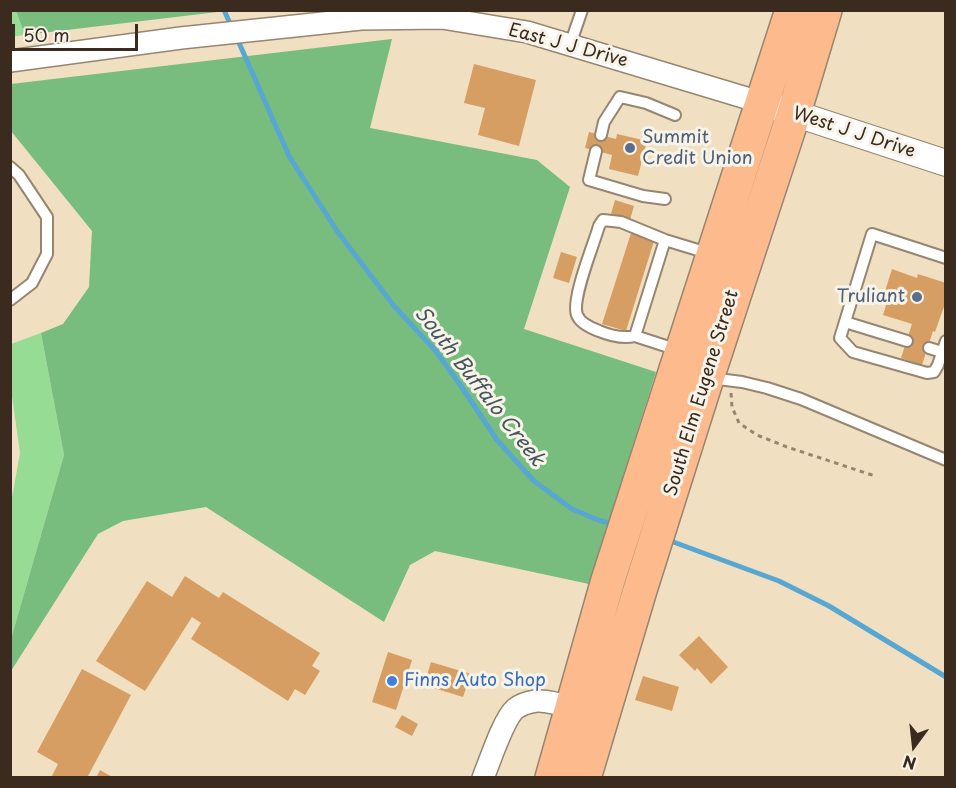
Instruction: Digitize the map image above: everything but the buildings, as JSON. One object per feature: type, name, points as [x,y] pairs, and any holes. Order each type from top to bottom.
[{"type":"main road","name":"South Elm Eugene Street","points":[[552,777],[608,580],[792,10]]},
{"type":"main road","name":"South Elm Eugene Street","points":[[584,777],[669,500],[718,379],[825,10]]},
{"type":"street","name":"East J J Drive","points":[[10,61],[181,38],[361,19],[443,14],[527,32],[763,103]]},
{"type":"street","name":"West J J Drive","points":[[763,103],[945,163]]},
{"type":"street","points":[[483,777],[507,722],[516,708],[523,704],[536,701],[549,702],[603,716]]},
{"type":"lane","points":[[570,45],[582,10]]},
{"type":"lane","points":[[601,135],[604,122],[620,96],[646,103],[675,115]]},
{"type":"lane","points":[[596,151],[589,180],[643,196],[665,199]]},
{"type":"lane","points":[[10,167],[19,175],[47,217],[47,254],[32,283],[10,300]]},
{"type":"lane","points":[[683,352],[635,336],[615,337],[590,327],[579,319],[576,313],[576,300],[599,226],[603,220],[621,222],[665,240],[714,255]]},
{"type":"lane","points":[[929,348],[944,347],[934,372],[927,373],[853,352],[840,338],[872,234],[945,258]]},
{"type":"lane","points":[[635,336],[665,240]]},
{"type":"lane","points":[[845,322],[906,341]]},
{"type":"lane","points":[[718,379],[767,388],[801,399],[945,460]]},
{"type":"path","points":[[718,379],[739,423],[757,435],[875,476]]},
{"type":"green space","points":[[16,10],[226,11],[25,35]]},
{"type":"green space","points":[[10,11],[16,11],[25,35],[11,37]]},
{"type":"green space","points":[[392,39],[370,128],[537,160],[570,187],[524,329],[656,372],[589,584],[435,551],[410,565],[384,622],[206,507],[123,521],[98,534],[11,671],[11,639],[64,455],[41,333],[63,324],[89,287],[92,231],[11,131],[11,84]]},
{"type":"green space","points":[[41,333],[64,455],[11,639],[11,503],[20,453],[11,389],[11,344]]},
{"type":"waterway","name":"South Buffalo Creek","points":[[224,10],[232,28]]},
{"type":"waterway","name":"South Buffalo Creek","points":[[236,36],[289,156],[337,231],[394,306],[435,350],[497,440],[534,481],[572,509],[616,525]]},
{"type":"waterway","name":"South Buffalo Creek","points":[[668,540],[779,581],[829,606],[946,677]]},
{"type":"place","name":"Summit Credit Union","points":[[630,148]]},
{"type":"place","name":"Truliant","points":[[917,297]]},
{"type":"place","name":"Finns Auto Shop","points":[[392,681]]}]
